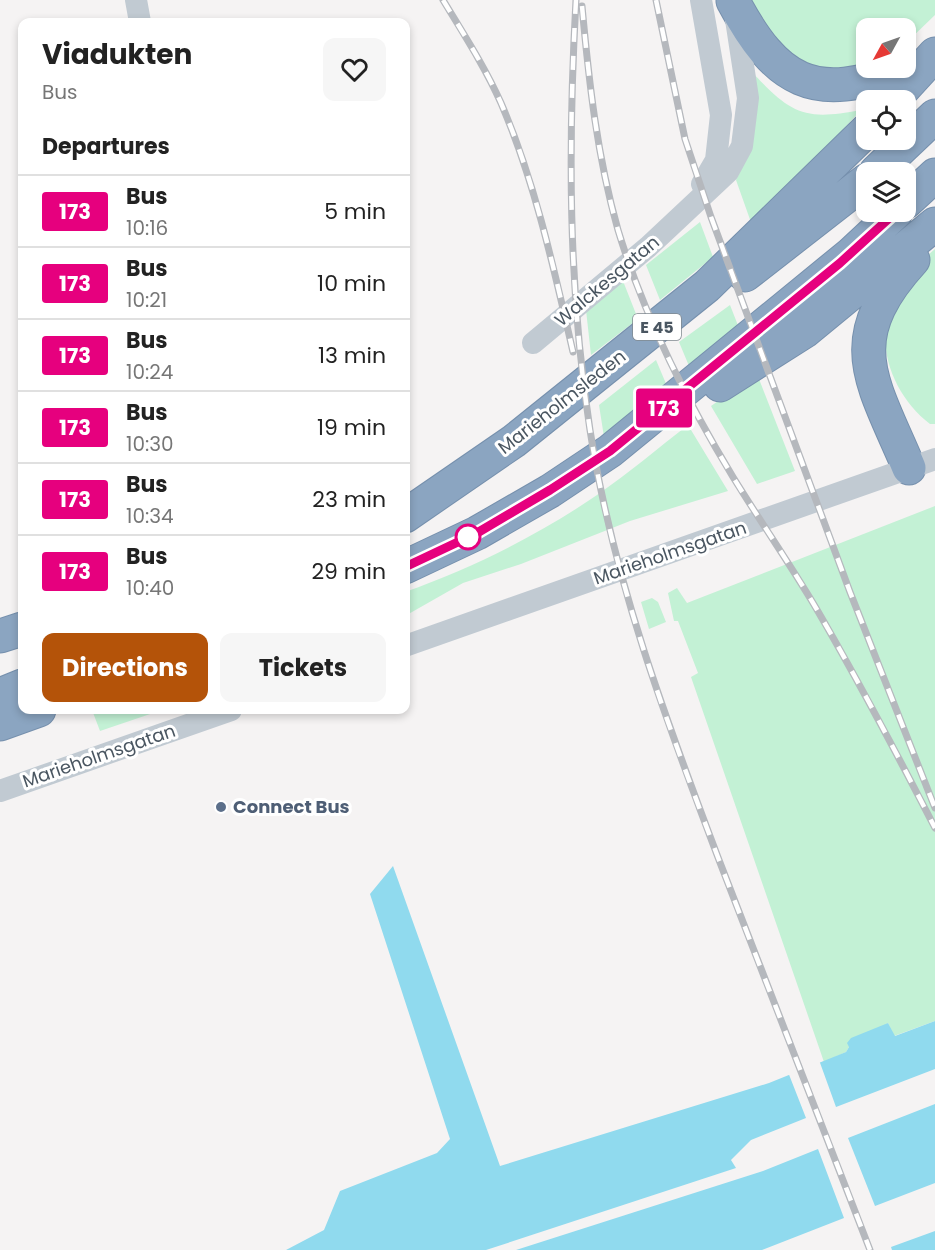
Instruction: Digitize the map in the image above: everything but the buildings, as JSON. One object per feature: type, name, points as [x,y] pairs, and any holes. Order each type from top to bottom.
[{"type":"highway","points":[[733,0],[750,32],[768,57],[788,72],[810,82],[841,86],[877,78],[922,59]]},
{"type":"highway","points":[[900,90],[922,59]]},
{"type":"highway","points":[[887,162],[935,116]]},
{"type":"highway","name":"Marieholmsleden","points":[[410,512],[514,441],[707,286],[856,141]]},
{"type":"highway","points":[[916,193],[935,175]]},
{"type":"highway","name":"E 45","points":[[514,441],[601,388],[856,189]]},
{"type":"highway","points":[[610,451],[844,260],[885,222]]},
{"type":"highway","points":[[410,565],[477,533],[550,490],[805,331],[935,224]]},
{"type":"highway","points":[[922,463],[870,370],[867,340],[876,309],[907,267],[935,236]]},
{"type":"highway","points":[[410,502],[439,492]]},
{"type":"highway","points":[[0,636],[18,630]]},
{"type":"highway","points":[[0,695],[18,688]]},
{"type":"highway","points":[[0,724],[28,714]]},
{"type":"street","points":[[136,0],[139,18]]},
{"type":"street","name":"Walckesgatan","points":[[680,218],[716,160],[721,133],[721,115],[701,0]]},
{"type":"street","name":"Walckesgatan","points":[[533,343],[648,247],[728,172],[742,146],[748,98],[733,0]]},
{"type":"street","name":"Marieholmsgatan","points":[[410,644],[922,463]]},
{"type":"street","name":"Marieholmsgatan","points":[[0,791],[220,714]]},
{"type":"green space","points":[[747,0],[935,0],[935,15],[916,33],[916,18],[856,18],[856,69],[829,75],[779,53]]},
{"type":"green space","points":[[752,72],[777,97],[800,111],[825,115],[856,111],[856,115],[753,228],[736,180],[747,157]]},
{"type":"green space","points":[[700,222],[713,257],[660,300],[646,265]]},
{"type":"green space","points":[[935,249],[935,424],[930,424],[912,407],[898,386],[888,362],[885,336],[889,321],[911,275],[922,260]]},
{"type":"green space","points":[[623,281],[638,319],[591,355],[586,310]]},
{"type":"green space","points":[[730,305],[739,328],[689,366],[679,342]]},
{"type":"green space","points":[[656,360],[667,386],[604,437],[599,405]]},
{"type":"green space","points":[[757,374],[795,471],[757,484],[711,406]]},
{"type":"green space","points":[[688,425],[728,491],[630,521],[521,564],[463,583],[410,613],[410,590],[480,561],[552,524],[609,487]]},
{"type":"green space","points":[[935,506],[935,1021],[894,1036],[888,1023],[849,1047],[846,1052],[824,1062],[691,677],[698,673],[678,621],[674,621],[668,593],[677,588],[687,603]]},
{"type":"green space","points":[[652,598],[658,602],[666,622],[649,629],[641,602]]},
{"type":"green space","points":[[94,714],[150,714],[100,731]]},
{"type":"water","points":[[393,866],[500,1166],[769,1083],[846,1052],[849,1047],[847,1043],[851,1038],[888,1023],[895,1036],[935,1021],[935,1250],[286,1250],[324,1230],[340,1191],[437,1153],[450,1139],[370,894]]},
{"type":"pier","points":[[819,1060],[836,1107],[935,1069],[935,1104],[848,1138],[875,1206],[935,1183],[935,1231],[891,1247],[892,1250],[762,1250],[844,1218],[818,1149],[763,1171],[516,1250],[486,1250],[736,1168],[731,1160],[751,1140],[806,1118],[788,1072]]},
{"type":"railway","points":[[443,0],[488,76],[513,133],[543,226],[573,352]]},
{"type":"railway","points":[[576,0],[571,162],[577,323],[590,430],[612,540],[643,648],[680,755],[870,1250]]},
{"type":"railway","points":[[656,0],[685,139],[711,217],[850,592],[935,808]]},
{"type":"railway","points":[[582,6],[604,174],[618,230],[640,294],[699,418],[733,477],[832,635],[935,828]]},
{"type":"bus line","name":"173","points":[[410,565],[477,533],[610,451],[851,254],[885,222]]},
{"type":"place","name":"Connect Bus","points":[[221,807]]}]
